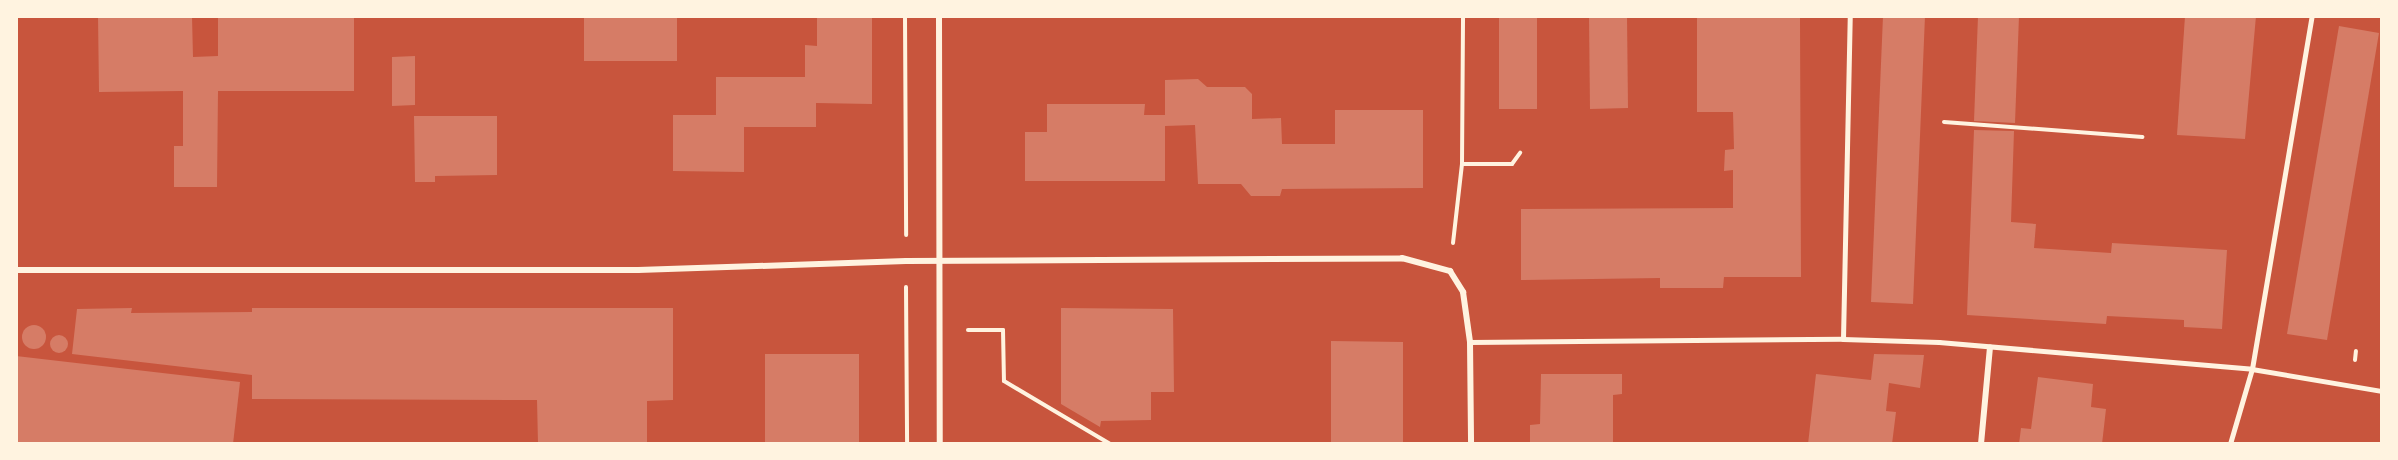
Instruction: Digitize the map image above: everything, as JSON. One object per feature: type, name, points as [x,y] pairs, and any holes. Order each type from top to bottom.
[{"type":"street","points":[[939,16],[940,444]]},
{"type":"street","points":[[16,270],[638,270],[906,261],[1402,258],[1450,271],[1464,292],[1470,342],[1471,444]]},
{"type":"street","points":[[1981,444],[1990,346]]},
{"type":"lane","points":[[1843,339],[1850,16]]},
{"type":"lane","points":[[2230,444],[2252,369],[2312,16]]},
{"type":"lane","points":[[1470,342],[1843,339],[1990,346],[2252,369],[2382,391]]},
{"type":"path","points":[[905,16],[907,444]]},
{"type":"path","points":[[1450,271],[1462,164],[1464,16]]},
{"type":"path","points":[[1944,122],[2142,137]]},
{"type":"path","points":[[1462,164],[1512,164],[1520,153]]},
{"type":"path","points":[[940,330],[1003,330],[1004,381],[1110,444]]},
{"type":"building","points":[[98,16],[192,16],[193,57],[218,56],[218,16],[354,16],[354,91],[218,91],[217,187],[174,187],[174,146],[183,146],[183,91],[99,92]]},
{"type":"building","points":[[584,16],[677,16],[677,61],[584,61]]},
{"type":"building","points":[[817,16],[872,16],[872,104],[816,103],[816,127],[744,127],[744,172],[673,171],[673,115],[716,115],[716,77],[805,77],[805,45],[817,46]]},
{"type":"building","points":[[1499,16],[1537,16],[1537,109],[1499,109]]},
{"type":"building","points":[[1589,16],[1627,16],[1628,108],[1590,109]]},
{"type":"building","points":[[1697,16],[1800,16],[1801,277],[1724,277],[1723,288],[1660,288],[1660,278],[1521,280],[1521,209],[1733,208],[1733,170],[1724,171],[1725,150],[1734,149],[1733,112],[1697,112]]},
{"type":"building","points":[[1883,16],[1925,16],[1913,304],[1871,302]]},
{"type":"building","points":[[1978,16],[2019,16],[2015,123],[1974,121]]},
{"type":"building","points":[[2185,16],[2256,16],[2245,139],[2177,135]]},
{"type":"building","points":[[2339,26],[2379,33],[2327,340],[2287,334]]},
{"type":"building","points":[[415,56],[415,105],[392,106],[392,57]]},
{"type":"building","points":[[1198,79],[1207,87],[1245,87],[1252,94],[1252,119],[1281,118],[1282,144],[1335,144],[1335,110],[1423,110],[1423,188],[1282,189],[1280,196],[1251,196],[1241,184],[1198,184],[1195,125],[1165,126],[1165,181],[1025,181],[1025,132],[1047,132],[1047,104],[1145,104],[1144,115],[1165,115],[1165,80]]},
{"type":"building","points":[[414,116],[497,116],[497,175],[435,176],[435,182],[415,182]]},
{"type":"building","points":[[1974,130],[2014,131],[2011,222],[2036,224],[2034,248],[2111,253],[2112,243],[2227,250],[2222,329],[2184,327],[2184,320],[2107,316],[2106,324],[1967,315]]},
{"type":"building","points":[[132,308],[131,313],[252,312],[252,308],[673,308],[673,400],[647,401],[647,444],[538,444],[537,400],[252,399],[252,375],[72,354],[77,309]]},
{"type":"building","points":[[1061,308],[1173,309],[1174,392],[1151,392],[1151,420],[1101,421],[1100,427],[1061,404]]},
{"type":"building","points":[[34,325],[42,329],[46,337],[42,345],[34,349],[26,345],[22,337],[26,329]]},
{"type":"building","points":[[59,335],[65,338],[68,344],[65,350],[59,353],[53,350],[50,344],[53,338]]},
{"type":"building","points":[[1331,341],[1403,342],[1403,444],[1331,444]]},
{"type":"building","points":[[765,354],[859,354],[859,444],[765,444]]},
{"type":"building","points":[[1874,354],[1924,355],[1920,388],[1889,383],[1886,411],[1896,412],[1892,444],[1808,444],[1816,374],[1871,380]]},
{"type":"building","points":[[16,356],[240,382],[233,444],[16,444]]},
{"type":"building","points":[[1541,374],[1622,374],[1622,394],[1613,395],[1613,444],[1530,444],[1530,425],[1540,424]]},
{"type":"building","points":[[2038,377],[2093,384],[2091,407],[2106,409],[2102,444],[2019,444],[2021,428],[2031,429]]}]
